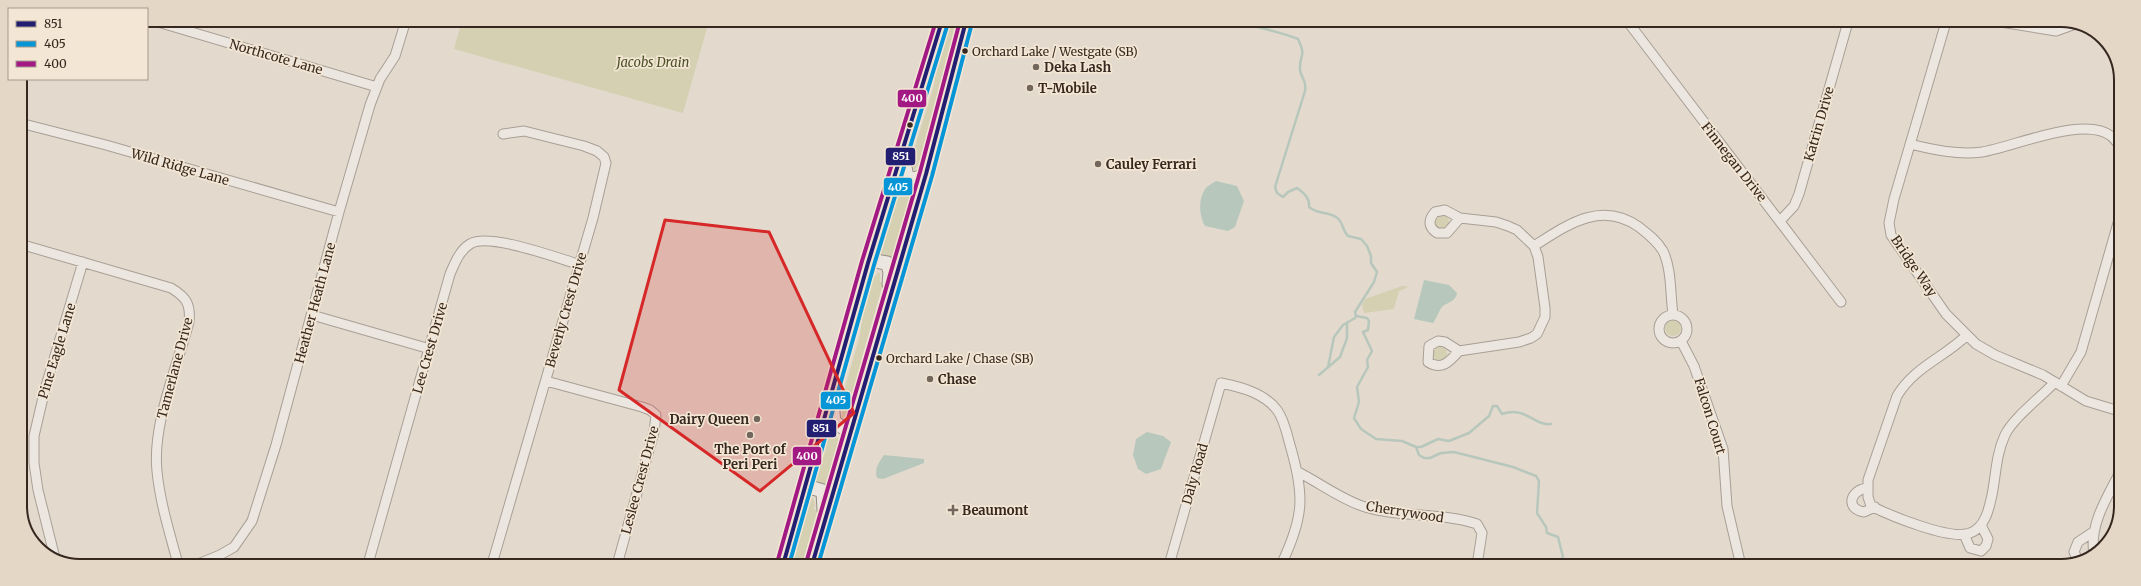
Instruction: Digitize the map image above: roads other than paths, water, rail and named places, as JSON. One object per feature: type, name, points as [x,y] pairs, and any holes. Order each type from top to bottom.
[{"type":"main road","points":[[785,559],[868,263],[940,27]]},
{"type":"main road","points":[[814,559],[926,174],[964,27]]},
{"type":"main road","points":[[902,151],[907,177],[915,179],[926,174]]},
{"type":"main road","points":[[868,263],[881,261],[890,267],[887,308]]},
{"type":"main road","points":[[831,396],[834,422],[842,428],[852,426]]},
{"type":"main road","points":[[805,490],[813,488],[823,491],[825,500],[823,528]]},
{"type":"street","name":"Northcote Lane","points":[[175,27],[378,87]]},
{"type":"street","name":"Heather Heath Lane","points":[[212,559],[220,556],[234,547],[252,521],[276,445],[339,212],[378,87],[395,56],[404,27]]},
{"type":"street","name":"Finnegan Drive","points":[[1632,27],[1841,302]]},
{"type":"street","name":"Katrin Drive","points":[[1780,221],[1794,206],[1799,194],[1847,27]]},
{"type":"street","name":"Bridge Way","points":[[1945,27],[1910,144],[1889,223],[1891,235],[1946,314],[1976,344],[1995,355],[2043,375],[2086,401],[2103,408],[2114,410]]},
{"type":"street","points":[[2032,27],[2056,31],[2067,27]]},
{"type":"street","name":"Wild Ridge Lane","points":[[27,125],[106,145],[339,212]]},
{"type":"street","points":[[1910,144],[1959,153],[1982,152],[2002,148],[2055,132],[2089,130],[2111,136],[2114,140]]},
{"type":"street","name":"Beverly Crest Drive","points":[[493,559],[604,178],[606,163],[604,157],[597,151],[545,135],[524,131],[504,134]]},
{"type":"street","points":[[1534,246],[1568,224],[1585,218],[1609,215],[1632,222],[1649,234],[1662,251],[1669,273],[1673,314]]},
{"type":"street","points":[[1459,351],[1519,342],[1531,338],[1537,334],[1545,317],[1539,264],[1534,246],[1517,230],[1508,226],[1496,222],[1460,218]]},
{"type":"street","points":[[1967,335],[1959,343],[1913,375],[1904,385],[1897,396],[1867,488],[1871,506],[1946,533],[1970,533],[1981,526],[1992,496],[1999,452],[2011,425],[2058,384],[2083,345],[2114,237]]},
{"type":"street","name":"Lee Crest Drive","points":[[369,559],[450,274],[459,253],[471,243],[483,240],[496,242],[578,264]]},
{"type":"street","name":"Tamerlane Drive","points":[[27,246],[171,288],[182,294],[188,303],[189,322],[160,426],[157,452],[157,470],[162,503],[177,559]]},
{"type":"street","name":"Pine Eagle Lane","points":[[53,552],[38,490],[34,463],[34,436],[45,389],[83,262]]},
{"type":"street","points":[[1673,314],[1682,317],[1687,325],[1687,334],[1681,341],[1672,343],[1663,339],[1659,331],[1659,326],[1664,318],[1673,314]]},
{"type":"street","points":[[312,315],[430,349]]},
{"type":"street","name":"Falcon Court","points":[[1681,341],[1694,366],[1723,449],[1727,506],[1739,559]]},
{"type":"street","name":"Leslee Crest Drive","points":[[546,381],[642,407],[650,410],[656,415],[654,432],[619,559]]},
{"type":"street","name":"Daly Road","points":[[1171,559],[1221,383],[1254,392],[1278,411],[1286,431],[1298,472]]},
{"type":"street","points":[[1284,559],[1300,514],[1298,472]]},
{"type":"street","name":"Cherrywood","points":[[1298,472],[1365,507],[1405,514],[1467,520],[1477,524],[1482,533],[1478,559]]},
{"type":"street","points":[[2093,548],[2093,532],[2100,513],[2114,484]]},
{"type":"street","points":[[1867,488],[1860,489],[1855,493],[1852,499],[1853,506],[1864,512],[1875,507]]},
{"type":"street","points":[[1964,534],[1970,548],[1981,550],[1986,546],[1988,540],[1981,526]]},
{"type":"street","points":[[2076,557],[2074,552],[2078,542],[2093,532]]},
{"type":"waterway","points":[[1256,27],[1298,39],[1302,50],[1300,70],[1305,81],[1305,91],[1275,187],[1277,193],[1283,197],[1288,192],[1297,188],[1307,198],[1309,207],[1316,211],[1333,215],[1341,223],[1348,236],[1361,239],[1367,246],[1371,256],[1371,263],[1377,272],[1374,282],[1355,312],[1356,316],[1367,318],[1369,321],[1368,330],[1363,332],[1372,351],[1367,360],[1368,367],[1357,387],[1359,402],[1354,418],[1361,429],[1376,439],[1402,441],[1416,447],[1421,447],[1438,439],[1449,441],[1469,433],[1489,416],[1493,406],[1497,406],[1502,414],[1518,412],[1539,422],[1551,424]]},
{"type":"waterway","points":[[1328,367],[1334,337],[1343,325],[1355,318],[1356,315]]},
{"type":"waterway","points":[[1319,375],[1340,357],[1347,338],[1347,324]]},
{"type":"waterway","points":[[1416,447],[1419,455],[1424,458],[1430,458],[1441,453],[1454,452],[1513,467],[1536,476],[1539,481],[1537,513],[1546,527],[1547,533],[1558,537],[1563,557],[1561,559]]},
{"type":"place","name":"Orchard Lake / Westgate (SB)","points":[[965,51]]},
{"type":"place","name":"Deka Lash","points":[[1036,67]]},
{"type":"place","name":"T-Mobile","points":[[1030,88]]},
{"type":"place","name":"Cauley Ferrari","points":[[1098,164]]},
{"type":"place","name":"Orchard Lake / Chase (SB)","points":[[879,358]]},
{"type":"place","name":"Chase","points":[[930,379]]},
{"type":"place","name":"Dairy Queen","points":[[757,419]]},
{"type":"place","name":"The Port of Peri Peri","points":[[750,435]]},
{"type":"place","name":"Beaumont","points":[[953,510]]},
{"type":"park label","name":"Jacobs Drain","points":[[653,62]]}]
